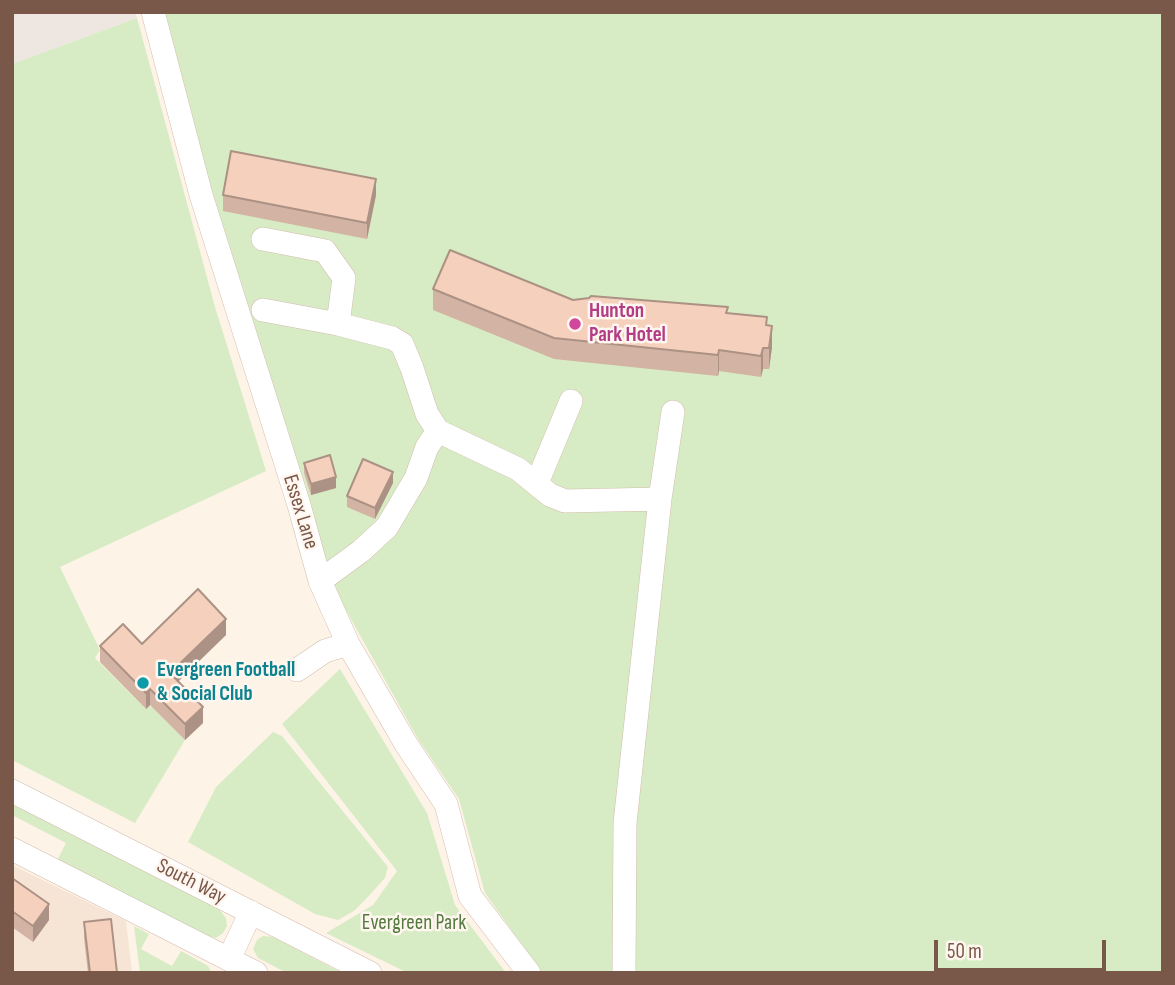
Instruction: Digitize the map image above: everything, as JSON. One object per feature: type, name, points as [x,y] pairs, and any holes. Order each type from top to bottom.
[{"type":"street","name":"Essex Lane","points":[[153,12],[201,195],[299,505],[320,581],[348,644],[406,744],[446,804],[470,896],[529,973]]},
{"type":"street","points":[[263,239],[325,251],[344,278],[338,324]]},
{"type":"street","points":[[263,310],[338,324],[392,338],[402,344],[427,414],[438,431],[518,469],[550,495],[565,501],[660,499]]},
{"type":"street","points":[[537,483],[571,401]]},
{"type":"street","points":[[624,973],[625,823],[660,499],[673,412]]},
{"type":"street","points":[[320,581],[361,551],[387,527],[416,478],[427,447],[438,431]]},
{"type":"street","points":[[297,670],[325,652],[348,644]]},
{"type":"street","name":"South Way","points":[[12,791],[370,973]]},
{"type":"street","points":[[12,849],[256,973]]},
{"type":"street","points":[[229,959],[251,912]]},
{"type":"shaded area","points":[[12,12],[135,12],[137,18],[12,64]]},
{"type":"shaded area","points":[[12,865],[126,921],[132,973],[12,973]]},
{"type":"green space","points":[[163,12],[1163,12],[1163,973],[542,973],[485,893],[459,799],[418,739],[338,596],[209,190]]},
{"type":"green space","points":[[137,18],[215,307],[266,471],[60,567],[100,650],[95,658],[145,708],[150,705],[185,740],[135,823],[12,760],[12,64]]},
{"type":"green space","name":"Evergreen Park","points":[[340,669],[427,813],[455,905],[506,973],[408,973],[326,933],[373,905],[397,871],[282,724]]},
{"type":"green space","points":[[273,732],[282,736],[388,867],[385,878],[365,900],[354,911],[338,920],[315,914],[188,842],[216,787]]},
{"type":"green space","points":[[12,804],[218,908],[226,918],[227,926],[223,933],[216,938],[204,935],[57,861],[66,843],[12,815]]},
{"type":"green space","points":[[134,926],[149,934],[141,949],[172,966],[181,951],[208,966],[212,973],[140,973]]},
{"type":"green space","points":[[263,936],[273,937],[342,973],[287,973],[258,958],[253,949],[257,940]]},
{"type":"building","points":[[231,151],[376,179],[367,223],[223,195]]},
{"type":"building","points":[[450,250],[573,300],[591,296],[728,307],[726,313],[767,317],[766,325],[772,326],[769,348],[763,348],[761,356],[719,350],[718,355],[554,338],[433,289]]},
{"type":"building","points":[[330,455],[336,477],[311,484],[304,463]]},
{"type":"building","points":[[363,459],[393,472],[375,508],[347,496]]},
{"type":"building","points":[[198,589],[226,619],[170,673],[203,707],[185,724],[150,689],[146,693],[100,646],[123,624],[142,644]]},
{"type":"building","points":[[12,878],[49,904],[33,926],[12,911]]},
{"type":"building","points":[[111,919],[117,973],[90,973],[84,922]]},
{"type":"place","name":"Hunton Park Hotel","points":[[575,324]]},
{"type":"place","name":"Evergreen Football & Social Club","points":[[143,683]]}]
